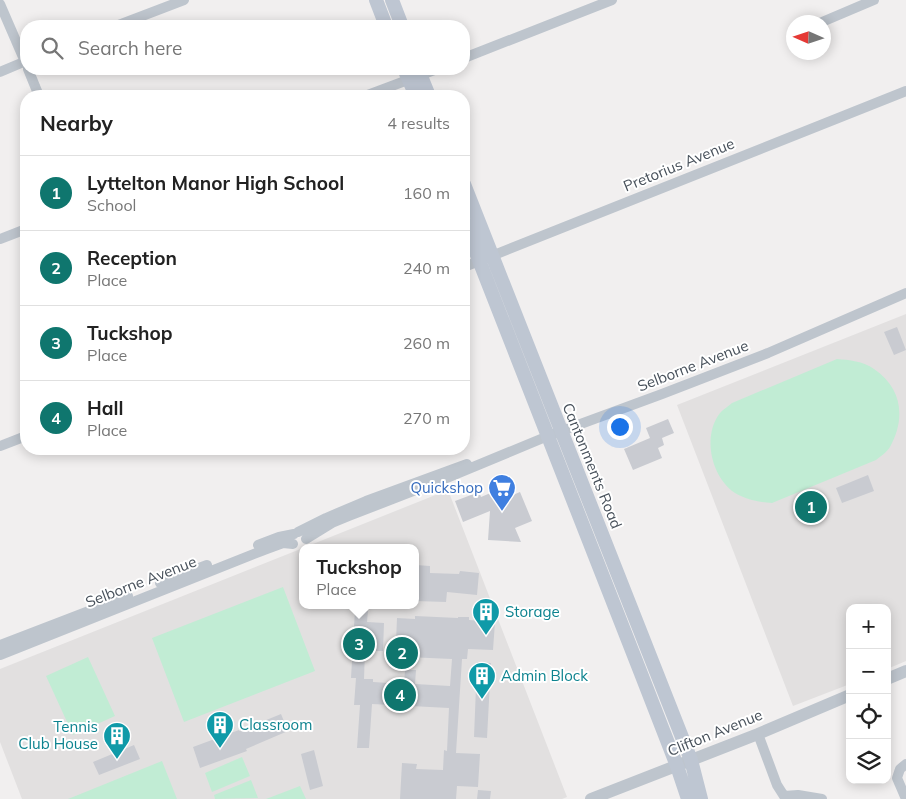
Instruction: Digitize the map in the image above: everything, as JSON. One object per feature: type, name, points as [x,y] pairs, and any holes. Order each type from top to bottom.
[{"type":"main road","points":[[376,0],[384,20]]},
{"type":"main road","points":[[392,0],[400,20]]},
{"type":"main road","points":[[413,75],[415,90]]},
{"type":"main road","points":[[414,75],[425,90]]},
{"type":"main road","name":"Cantonments Road","points":[[470,204],[486,258],[554,433],[688,799]]},
{"type":"main road","name":"Cantonments Road","points":[[470,232],[486,258]]},
{"type":"main road","name":"Cantonments Road","points":[[554,433],[691,760],[701,799]]},
{"type":"street","points":[[132,20],[184,0]]},
{"type":"street","points":[[470,56],[612,0]]},
{"type":"street","points":[[831,18],[874,0]]},
{"type":"street","points":[[0,2],[20,50]]},
{"type":"street","points":[[0,72],[20,66]]},
{"type":"street","points":[[30,75],[37,90]]},
{"type":"street","points":[[378,90],[409,75]]},
{"type":"street","name":"Pretorius Avenue","points":[[470,265],[906,91]]},
{"type":"street","points":[[0,240],[20,232]]},
{"type":"street","name":"Selborne Avenue","points":[[0,655],[41,634],[154,589],[283,543],[554,433],[768,353],[905,294]]},
{"type":"street","points":[[0,446],[20,438]]},
{"type":"street","name":"Selborne Avenue","points":[[0,645],[41,634]]},
{"type":"street","points":[[891,677],[906,671]]},
{"type":"street","name":"Clifton Avenue","points":[[591,799],[758,734],[846,697]]},
{"type":"street","points":[[758,734],[780,797],[798,795],[822,799]]},
{"type":"street","points":[[906,764],[900,770],[897,778],[906,799]]},
{"type":"shaded area","points":[[906,314],[906,661],[891,667],[891,604],[846,604],[846,686],[793,706],[677,405]]},
{"type":"shaded area","points":[[448,490],[567,797],[562,799],[22,799],[0,742],[0,669],[299,550],[299,609],[419,609],[419,544],[313,544]]},
{"type":"green space","points":[[837,359],[856,361],[870,366],[891,385],[896,394],[899,415],[895,436],[889,449],[876,460],[772,503],[753,500],[735,493],[720,477],[712,456],[711,433],[714,422],[720,413],[732,403]]},
{"type":"green space","points":[[283,587],[315,671],[184,722],[152,638]]},
{"type":"green space","points":[[88,657],[115,716],[73,735],[46,676]]},
{"type":"green space","points":[[242,757],[250,776],[212,792],[205,773]]},
{"type":"green space","points":[[162,761],[177,799],[68,799]]},
{"type":"green space","points":[[251,780],[258,798],[215,799],[214,795]]},
{"type":"green space","points":[[300,786],[306,799],[266,799]]},
{"type":"building","points":[[897,327],[906,350],[894,355],[884,332]]},
{"type":"building","points":[[668,419],[674,433],[662,438],[664,445],[658,448],[662,458],[633,470],[624,449],[650,438],[646,428]]},
{"type":"building","points":[[868,475],[874,491],[842,503],[836,488]]},
{"type":"building","points":[[500,489],[503,499],[520,492],[532,521],[515,528],[521,542],[488,540],[490,511],[463,522],[455,501],[479,492],[481,497]]},
{"type":"building","points":[[419,565],[430,566],[430,573],[459,574],[460,571],[479,573],[477,595],[447,592],[446,602],[419,601]]},
{"type":"building","points":[[355,610],[368,611],[367,622],[384,623],[383,651],[365,651],[364,679],[373,679],[373,682],[404,684],[405,670],[416,670],[415,684],[450,686],[452,659],[407,657],[407,667],[395,666],[397,618],[415,619],[415,616],[469,617],[469,620],[495,622],[493,650],[468,649],[467,659],[462,659],[456,753],[480,754],[478,787],[457,786],[456,799],[400,799],[402,763],[417,764],[416,769],[443,770],[444,750],[447,751],[449,708],[372,704],[369,748],[357,748],[360,705],[354,705],[356,678],[351,678]]},
{"type":"building","name":"Admin Block","points":[[477,662],[491,663],[487,738],[474,737]]},
{"type":"building","points":[[281,714],[288,731],[246,749],[247,751],[200,768],[193,747]]},
{"type":"building","name":"Tennis Club House","points":[[134,745],[140,759],[99,775],[93,762]]},
{"type":"building","name":"Classroom","points":[[314,750],[323,786],[310,790],[301,754]]},
{"type":"building","points":[[478,790],[491,791],[490,799],[477,799]]},
{"type":"place","name":"Lyttelton Manor High School","points":[[811,507]]},
{"type":"place","name":"Quickshop","points":[[502,512]]},
{"type":"place","name":"Storage","points":[[486,636]]},
{"type":"place","name":"Tuckshop","points":[[359,644]]},
{"type":"place","name":"Reception","points":[[402,653]]},
{"type":"place","name":"Hall","points":[[400,695]]},
{"type":"place","name":"Admin Block","points":[[482,700]]},
{"type":"place","name":"Classroom","points":[[220,749]]},
{"type":"place","name":"Tennis Club House","points":[[117,760]]}]
